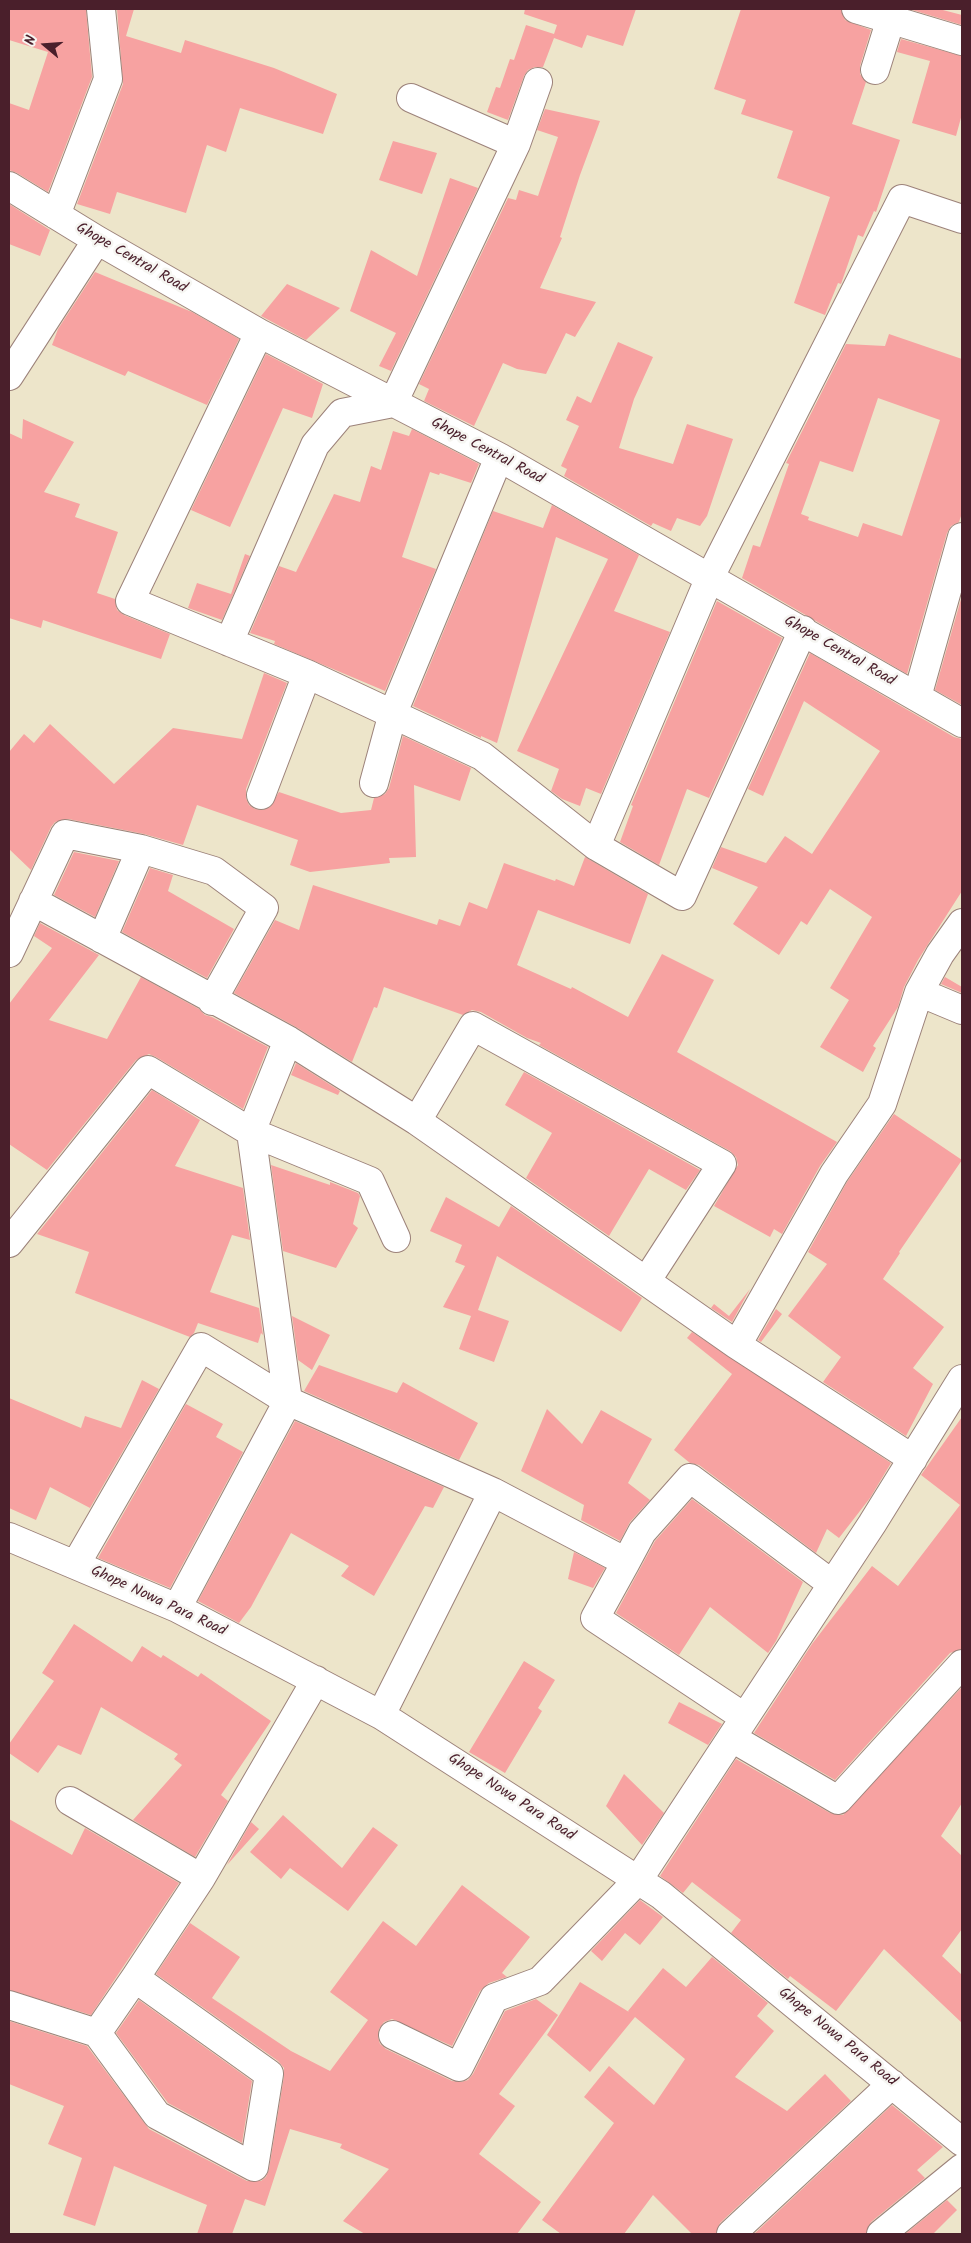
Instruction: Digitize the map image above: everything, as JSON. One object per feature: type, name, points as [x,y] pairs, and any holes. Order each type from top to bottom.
[{"type":"street","points":[[56,215],[108,79],[101,9]]},
{"type":"street","points":[[856,9],[892,14],[962,41]]},
{"type":"street","points":[[875,70],[892,14]]},
{"type":"street","points":[[229,642],[315,444],[342,413],[394,403],[516,144],[538,82]]},
{"type":"street","points":[[412,98],[516,144]]},
{"type":"street","name":"Ghope Central Road","points":[[9,186],[97,240],[259,333],[499,457],[962,723]]},
{"type":"street","points":[[596,846],[710,577],[902,199],[962,219]]},
{"type":"street","points":[[9,376],[97,240]]},
{"type":"street","points":[[259,333],[130,601],[307,674],[482,756],[596,846],[682,896],[803,630]]},
{"type":"street","points":[[374,783],[393,713],[499,457]]},
{"type":"street","points":[[917,697],[962,537]]},
{"type":"street","points":[[261,795],[307,674]]},
{"type":"street","points":[[9,953],[65,834],[141,849],[214,871],[264,908],[212,1001]]},
{"type":"street","points":[[102,939],[141,849]]},
{"type":"street","points":[[33,902],[212,1001],[288,1040],[417,1121],[647,1280],[737,1346],[913,1459]]},
{"type":"street","points":[[737,1346],[834,1174],[882,1104],[919,992],[940,954],[962,924]]},
{"type":"street","points":[[919,992],[962,1010]]},
{"type":"street","points":[[417,1121],[473,1026],[722,1164],[647,1280]]},
{"type":"street","points":[[177,1608],[288,1401],[251,1132],[288,1040]]},
{"type":"street","points":[[9,1243],[148,1070],[251,1132],[370,1181],[396,1238]]},
{"type":"street","points":[[76,1564],[201,1347],[288,1401],[493,1492],[626,1562]]},
{"type":"street","points":[[393,2035],[458,2067],[494,1998],[540,1981],[638,1880],[913,1459],[962,1379]]},
{"type":"street","points":[[832,1584],[690,1478],[642,1532],[595,1618],[738,1728],[838,1800],[962,1664]]},
{"type":"street","points":[[381,1715],[493,1492]]},
{"type":"street","name":"Ghope Nowa Para Road","points":[[9,1537],[177,1608],[381,1715],[661,1895],[962,2142]]},
{"type":"street","points":[[97,2032],[201,1878],[316,1680]]},
{"type":"street","points":[[70,1801],[201,1878]]},
{"type":"street","points":[[9,2005],[97,2032],[157,2115],[254,2167],[269,2074],[135,1978]]},
{"type":"street","points":[[731,2234],[892,2084]]},
{"type":"street","points":[[881,2234],[962,2168]]},
{"type":"building","points":[[9,9],[86,9],[92,77],[48,192],[9,170],[9,103],[29,110],[48,52],[9,40]]},
{"type":"building","points":[[117,9],[134,9],[126,36],[181,53],[185,40],[274,68],[337,94],[323,134],[240,108],[226,152],[207,145],[186,213],[117,192],[110,214],[77,204],[123,84]]},
{"type":"building","points":[[525,9],[636,9],[623,46],[587,35],[582,48],[554,38],[543,67],[535,67],[528,70],[524,76],[508,120],[487,112],[496,87],[500,88],[510,59],[514,60],[526,25],[554,34],[557,25],[524,14]]},
{"type":"building","points":[[741,9],[841,9],[845,20],[871,30],[860,66],[860,74],[866,82],[852,124],[900,140],[876,212],[874,211],[863,237],[858,235],[841,284],[838,283],[825,315],[794,303],[830,197],[777,178],[793,131],[741,114],[746,100],[714,89]]},
{"type":"building","points":[[909,9],[939,9],[962,15],[962,25]]},
{"type":"building","points":[[901,39],[962,56],[962,114],[956,136],[912,123],[930,61],[897,52]]},
{"type":"building","points":[[545,109],[600,121],[580,175],[560,237],[562,238],[540,288],[596,302],[575,337],[566,333],[546,374],[517,369],[503,363],[474,426],[424,401],[429,389],[419,384],[508,198],[516,200],[519,190],[538,196],[558,137],[537,130]]},
{"type":"building","points":[[393,141],[437,153],[422,194],[379,180]]},
{"type":"building","points":[[450,178],[478,188],[391,371],[379,366],[396,333],[350,311],[371,250],[417,276]]},
{"type":"building","points":[[9,204],[50,230],[40,256],[9,244]]},
{"type":"building","points":[[95,272],[192,312],[239,339],[207,405],[128,371],[125,376],[52,345],[58,329]]},
{"type":"building","points":[[287,284],[340,308],[306,340],[261,316]]},
{"type":"building","points":[[889,334],[962,359],[962,513],[959,522],[951,526],[947,533],[907,674],[742,578],[753,545],[760,547],[789,464],[786,463],[846,344],[885,346]],"holes":[[[878,398],[940,420],[902,536],[863,523],[858,537],[808,520],[809,517],[801,514],[820,461],[853,472]]]},
{"type":"building","points":[[618,342],[653,357],[634,399],[619,448],[673,464],[687,424],[733,439],[707,516],[700,526],[677,518],[671,531],[653,523],[651,526],[564,476],[567,469],[561,466],[579,426],[566,420],[577,396],[591,403]]},
{"type":"building","points":[[266,354],[323,384],[312,418],[283,408],[230,527],[191,510]]},
{"type":"building","points":[[23,419],[74,442],[44,492],[80,504],[75,517],[118,532],[97,593],[115,599],[117,610],[124,615],[170,634],[161,659],[43,620],[41,628],[9,618],[9,433],[22,439]]},
{"type":"building","points":[[412,429],[479,464],[471,483],[440,473],[439,475],[430,472],[402,557],[436,569],[385,691],[274,644],[275,641],[250,633],[279,566],[296,572],[334,494],[360,502],[371,466],[381,470],[393,431],[409,436]]},
{"type":"building","points":[[552,505],[639,555],[614,611],[670,632],[601,794],[586,788],[580,806],[562,799],[551,791],[559,769],[517,751],[608,559],[556,537],[497,743],[481,736],[481,738],[413,706],[493,511],[543,528]]},
{"type":"building","points":[[245,554],[250,556],[222,620],[188,608],[197,583],[231,594]]},
{"type":"building","points":[[962,599],[962,705],[935,690]]},
{"type":"building","points":[[717,601],[782,638],[709,798],[687,789],[659,865],[620,842],[633,806],[631,805]]},
{"type":"building","points":[[810,653],[954,737],[962,739],[962,891],[918,960],[904,987],[898,1007],[873,1046],[876,1048],[863,1072],[820,1047],[849,1000],[830,988],[872,917],[830,889],[807,925],[801,921],[779,955],[733,924],[758,887],[712,868],[721,847],[766,863],[785,836],[812,854],[880,751],[804,701],[763,796],[748,789]]},
{"type":"building","points":[[264,673],[287,683],[246,789],[246,798],[249,805],[255,809],[263,810],[270,807],[279,792],[341,813],[371,810],[374,798],[385,794],[389,788],[403,736],[471,768],[460,801],[414,785],[416,857],[389,858],[390,863],[310,872],[290,865],[298,840],[197,805],[183,845],[144,834],[68,819],[55,822],[51,827],[31,870],[9,849],[9,752],[24,734],[34,743],[50,724],[114,784],[173,728],[242,739]]},
{"type":"building","points":[[74,852],[119,861],[95,917],[54,895]]},
{"type":"building","points":[[585,857],[648,894],[630,944],[538,910],[517,965],[571,989],[572,987],[628,1017],[662,954],[714,980],[677,1052],[837,1142],[820,1166],[782,1234],[774,1229],[770,1237],[714,1206],[738,1165],[736,1157],[730,1151],[539,1045],[541,1043],[527,1038],[481,1012],[472,1010],[463,1015],[384,987],[377,1008],[374,1007],[352,1062],[296,1027],[234,993],[275,920],[299,930],[313,885],[437,925],[439,919],[460,926],[469,902],[487,909],[504,863],[574,886]]},
{"type":"building","points":[[150,868],[173,875],[168,891],[234,929],[207,978],[122,932]]},
{"type":"building","points":[[40,923],[99,955],[49,1020],[107,1039],[141,977],[199,1009],[205,1015],[268,1047],[243,1109],[149,1054],[136,1060],[47,1170],[9,1144],[9,1004],[52,948],[34,936]]},
{"type":"building","points":[[945,977],[962,987],[962,993],[941,984]]},
{"type":"building","points":[[296,1063],[340,1091],[338,1095],[291,1075]]},
{"type":"building","points":[[524,1072],[700,1170],[686,1190],[649,1169],[609,1236],[526,1178],[552,1133],[505,1105]]},
{"type":"building","points":[[152,1090],[200,1120],[175,1166],[243,1188],[250,1240],[232,1235],[210,1292],[259,1308],[263,1335],[261,1333],[258,1343],[198,1323],[190,1337],[75,1293],[89,1252],[37,1234]]},
{"type":"building","points":[[894,1114],[962,1160],[899,1252],[883,1279],[944,1327],[913,1368],[933,1384],[906,1436],[823,1382],[841,1357],[788,1316],[827,1264],[808,1252],[847,1182]]},
{"type":"building","points":[[271,1165],[330,1185],[330,1182],[358,1193],[360,1196],[353,1224],[358,1228],[336,1268],[283,1251]]},
{"type":"building","points":[[446,1197],[499,1227],[511,1206],[642,1298],[621,1332],[497,1256],[478,1310],[509,1321],[494,1362],[459,1349],[471,1316],[443,1307],[465,1266],[455,1262],[462,1245],[430,1231]]},
{"type":"building","points":[[750,1289],[732,1322],[711,1308],[714,1304],[729,1316]]},
{"type":"building","points":[[776,1309],[782,1314],[761,1342],[758,1340]]},
{"type":"building","points":[[292,1316],[330,1335],[312,1370],[298,1360]]},
{"type":"building","points":[[692,1332],[891,1463],[870,1498],[839,1538],[827,1529],[816,1553],[699,1465],[690,1463],[674,1450],[732,1374],[687,1338]]},
{"type":"building","points":[[319,1365],[397,1393],[403,1382],[478,1423],[459,1460],[304,1391]]},
{"type":"building","points":[[142,1380],[159,1389],[90,1508],[50,1487],[36,1520],[9,1508],[9,1398],[81,1428],[85,1416],[121,1428]]},
{"type":"building","points":[[186,1404],[223,1424],[216,1437],[243,1452],[170,1588],[98,1558]]},
{"type":"building","points":[[547,1409],[582,1444],[601,1410],[652,1439],[628,1483],[650,1500],[630,1522],[620,1541],[581,1520],[584,1505],[521,1471]]},
{"type":"building","points":[[962,1417],[962,1649],[950,1653],[835,1780],[754,1733],[812,1644],[872,1566],[898,1586],[960,1505],[921,1475]]},
{"type":"building","points":[[295,1421],[444,1487],[433,1508],[425,1506],[374,1596],[341,1576],[349,1566],[291,1533],[251,1607],[239,1623],[198,1601]]},
{"type":"building","points":[[692,1499],[803,1582],[776,1641],[768,1653],[710,1607],[679,1655],[616,1613],[655,1541]]},
{"type":"building","points":[[574,1552],[605,1568],[593,1588],[568,1579]]},
{"type":"building","points":[[74,1624],[132,1662],[142,1646],[161,1658],[163,1655],[198,1677],[201,1673],[271,1721],[221,1795],[228,1801],[195,1857],[133,1820],[182,1765],[174,1759],[178,1754],[101,1707],[81,1755],[58,1745],[38,1773],[9,1753],[9,1744],[54,1681],[42,1673]]},
{"type":"building","points":[[524,1661],[555,1680],[538,1708],[542,1711],[505,1773],[469,1752]]},
{"type":"building","points":[[962,1687],[962,1803],[941,1836],[962,1856],[962,1929],[942,1956],[962,1975],[962,2023],[884,1949],[836,2011],[790,1976],[788,1979],[731,1933],[741,1920],[692,1882],[683,1893],[660,1876],[736,1759],[830,1813],[843,1815]]},
{"type":"building","points":[[679,1702],[722,1724],[708,1745],[668,1723]]},
{"type":"building","points":[[624,1774],[664,1813],[642,1845],[606,1806]]},
{"type":"building","points":[[283,1815],[342,1868],[373,1827],[398,1845],[348,1911],[290,1868],[281,1879],[250,1852]]},
{"type":"building","points":[[9,1819],[72,1855],[85,1828],[179,1883],[91,2015],[9,1990]]},
{"type":"building","points":[[251,1822],[259,1829],[227,1865]]},
{"type":"building","points":[[462,1885],[530,1937],[502,1973],[507,1977],[489,1983],[480,1991],[452,2046],[392,2019],[384,2022],[379,2029],[378,2037],[380,2044],[386,2049],[452,2081],[461,2082],[468,2080],[473,2074],[505,2011],[536,1999],[558,2015],[499,2094],[515,2106],[479,2154],[541,2202],[517,2234],[365,2234],[343,2221],[389,2169],[340,2148],[342,2144],[290,2129],[265,2206],[245,2199],[232,2234],[197,2234],[207,2205],[114,2166],[95,2226],[63,2215],[82,2158],[48,2144],[64,2106],[9,2084],[9,2021],[87,2046],[149,2129],[247,2181],[261,2181],[266,2177],[269,2169],[284,2068],[278,2061],[156,1974],[190,1923],[240,1957],[212,1998],[291,2051],[330,2071],[368,2020],[330,1992],[383,1921],[416,1946]]},
{"type":"building","points":[[640,1900],[663,1917],[640,1945],[625,1933],[602,1961],[591,1951]]},
{"type":"building","points":[[712,1957],[768,2003],[757,2016],[774,2031],[735,2077],[787,2111],[825,2074],[851,2101],[720,2223],[716,2234],[692,2234],[653,2195],[624,2234],[561,2234],[542,2220],[614,2123],[584,2097],[609,2066],[654,2105],[685,2059],[635,2017],[590,2072],[547,2035],[580,1982],[629,2012],[663,1968],[686,1987]]},
{"type":"building","points":[[139,2000],[252,2081],[242,2143],[168,2103],[116,2033]]},
{"type":"building","points":[[892,2105],[943,2147],[917,2170],[925,2178],[871,2222],[866,2234],[754,2234]]},
{"type":"building","points":[[947,2200],[957,2210],[933,2234],[905,2234]]}]
